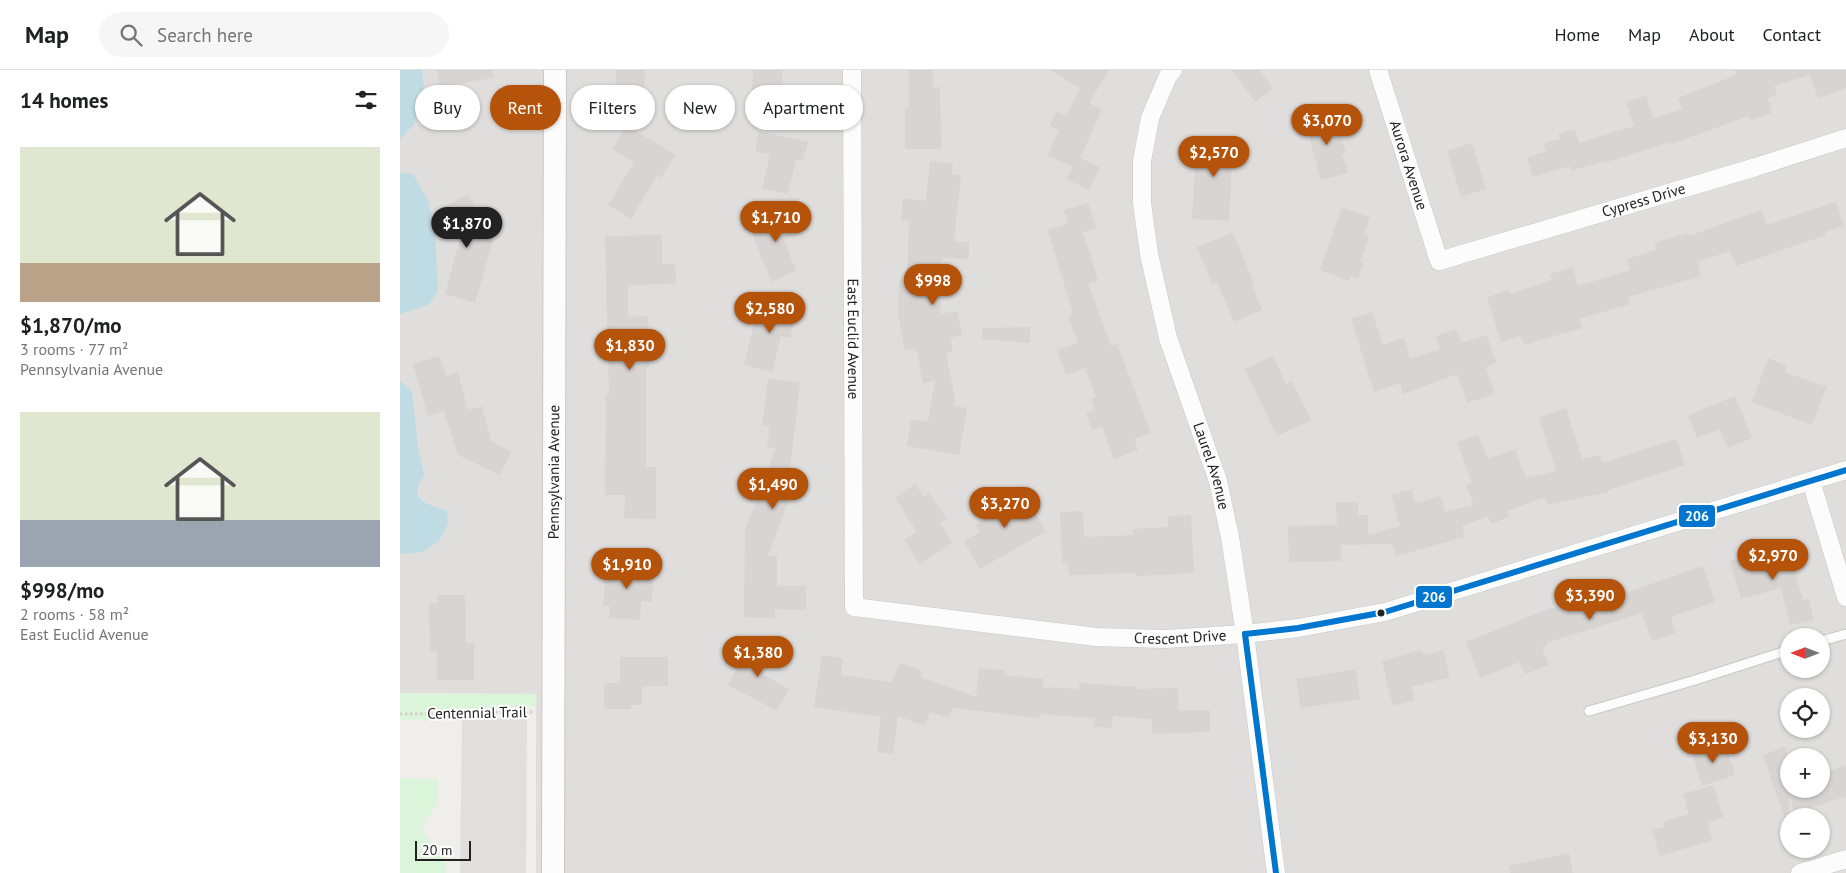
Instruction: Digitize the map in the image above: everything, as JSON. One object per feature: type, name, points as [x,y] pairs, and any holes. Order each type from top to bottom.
[{"type":"street","name":"Pennsylvania Avenue","points":[[553,873],[555,70]]},
{"type":"street","name":"East Euclid Avenue","points":[[852,70],[854,606]]},
{"type":"street","name":"Laurel Avenue","points":[[1173,70],[1168,76],[1150,118],[1142,161],[1142,203],[1149,254],[1168,338],[1218,481],[1230,537],[1245,634],[1276,873]]},
{"type":"street","name":"Aurora Avenue","points":[[1378,70],[1439,261]]},
{"type":"street","name":"Cypress Drive","points":[[1439,261],[1756,167],[1846,138]]},
{"type":"street","name":"Crescent Drive","points":[[854,606],[1096,637],[1165,639],[1245,634],[1298,628],[1384,612],[1846,470]]},
{"type":"street","points":[[1811,481],[1846,597]]},
{"type":"street","points":[[1800,873],[1846,859]]},
{"type":"lane","points":[[1830,638],[1846,634]]},
{"type":"lane","points":[[1590,711],[1780,653]]},
{"type":"path","name":"Centennial Trail","points":[[400,714],[553,712]]},
{"type":"shaded area","points":[[400,70],[1846,70],[1846,873],[536,873],[536,694],[400,693]]},
{"type":"shaded area","points":[[527,717],[526,873],[460,873],[462,720]]},
{"type":"green space","points":[[400,693],[536,694],[537,706],[456,709],[456,719],[400,720]]},
{"type":"green space","points":[[400,778],[438,779],[438,803],[424,821],[424,834],[445,858],[445,873],[400,873]]},
{"type":"water","points":[[400,70],[422,70],[424,85],[415,85],[415,121],[400,139]]},
{"type":"water","points":[[400,173],[413,174],[428,201],[435,230],[438,292],[428,305],[400,314]]},
{"type":"water","points":[[400,381],[412,392],[418,448],[424,475],[419,484],[417,496],[425,503],[447,511],[448,524],[439,541],[422,552],[403,554],[400,553]]},
{"type":"building","points":[[437,70],[493,70],[493,78],[451,85],[439,85]]},
{"type":"building","points":[[616,70],[645,70],[644,85],[616,85]]},
{"type":"building","points":[[753,70],[782,70],[782,85],[752,85]]},
{"type":"building","points":[[909,70],[933,70],[933,87],[940,87],[941,149],[905,149],[905,108],[909,108]]},
{"type":"building","points":[[1050,70],[1109,70],[1089,103],[1102,109],[1080,158],[1100,167],[1089,190],[1066,179],[1072,167],[1048,155],[1059,130],[1050,126],[1057,111],[1067,116],[1080,88]]},
{"type":"building","points":[[1232,70],[1260,70],[1273,89],[1255,102]]},
{"type":"building","points":[[1734,70],[1846,70],[1846,88],[1818,98],[1810,75],[1774,86],[1777,95],[1768,98],[1772,113],[1750,120],[1749,116],[1671,144],[1670,142],[1604,163],[1603,161],[1571,171],[1570,166],[1533,177],[1527,157],[1546,152],[1544,144],[1560,139],[1558,134],[1575,129],[1579,143],[1634,126],[1626,102],[1646,96],[1653,119],[1682,109],[1678,98],[1736,75]]},
{"type":"building","points":[[1335,113],[1346,153],[1342,154],[1348,173],[1321,180],[1305,121]]},
{"type":"building","points":[[623,130],[634,130],[675,155],[661,178],[657,175],[631,219],[608,205],[634,162],[612,149]]},
{"type":"building","points":[[759,131],[808,142],[803,161],[796,159],[788,194],[762,188],[770,155],[755,151]]},
{"type":"building","points":[[1197,137],[1241,139],[1239,161],[1232,160],[1229,221],[1192,219]]},
{"type":"building","points":[[1472,143],[1486,189],[1461,197],[1447,151]]},
{"type":"building","points":[[930,161],[953,164],[952,174],[961,175],[954,242],[969,242],[969,259],[942,258],[940,314],[957,311],[962,335],[950,338],[953,351],[946,353],[955,398],[954,406],[967,408],[959,455],[907,446],[911,419],[928,422],[935,380],[923,383],[916,348],[905,351],[898,314],[899,280],[907,281],[909,221],[901,220],[903,198],[926,201]]},
{"type":"building","points":[[468,194],[493,240],[475,303],[445,294],[459,243],[441,209]]},
{"type":"building","points":[[1836,202],[1844,226],[1825,232],[1826,235],[1736,266],[1730,251],[1697,262],[1701,276],[1628,297],[1630,304],[1579,319],[1582,328],[1524,345],[1521,336],[1501,342],[1487,297],[1509,290],[1510,294],[1552,280],[1550,274],[1573,267],[1578,286],[1630,270],[1627,259],[1656,250],[1654,243],[1688,233],[1689,236],[1761,210],[1767,225]]},
{"type":"building","points":[[1088,203],[1096,228],[1083,232],[1098,281],[1088,283],[1111,346],[1117,344],[1151,433],[1134,439],[1138,450],[1114,459],[1102,426],[1092,430],[1086,413],[1095,410],[1091,399],[1096,397],[1085,368],[1066,375],[1057,350],[1078,343],[1068,316],[1073,314],[1048,230],[1068,224],[1064,210]]},
{"type":"building","points":[[1342,208],[1370,217],[1364,234],[1369,236],[1360,262],[1363,263],[1358,279],[1351,276],[1349,281],[1320,270]]},
{"type":"building","points":[[792,209],[802,233],[784,240],[796,271],[771,282],[749,226]]},
{"type":"building","points":[[1233,232],[1254,284],[1252,285],[1262,310],[1234,322],[1217,282],[1212,284],[1197,247]]},
{"type":"building","points":[[662,235],[662,264],[675,264],[676,284],[628,285],[628,317],[648,316],[649,367],[646,367],[646,467],[656,467],[656,519],[624,518],[625,495],[605,495],[606,395],[609,395],[605,236]]},
{"type":"building","points":[[778,297],[799,303],[790,338],[781,336],[772,372],[744,365],[757,313],[763,314],[766,303],[782,307]]},
{"type":"building","points":[[1372,312],[1383,345],[1404,338],[1410,359],[1440,349],[1436,336],[1456,329],[1461,343],[1487,335],[1496,363],[1486,367],[1495,394],[1467,403],[1457,374],[1403,394],[1400,383],[1374,392],[1351,319]]},
{"type":"building","points":[[1030,327],[1030,343],[982,339],[983,328]]},
{"type":"building","points":[[440,356],[446,376],[458,372],[468,410],[482,406],[491,441],[511,452],[500,475],[458,455],[444,411],[428,416],[413,364]]},
{"type":"building","points":[[1273,356],[1286,384],[1292,381],[1311,420],[1277,436],[1244,369]]},
{"type":"building","points":[[1768,358],[1787,366],[1785,372],[1827,387],[1812,425],[1752,402]]},
{"type":"building","points":[[768,379],[800,382],[790,469],[799,472],[768,556],[777,556],[777,586],[806,586],[806,610],[775,609],[775,618],[744,617],[745,530],[776,448],[767,447],[770,426],[762,425]]},
{"type":"building","points":[[1735,396],[1752,438],[1727,448],[1720,429],[1697,438],[1688,415]]},
{"type":"building","points":[[1566,408],[1582,459],[1600,455],[1602,463],[1677,439],[1685,465],[1608,490],[1608,492],[1547,505],[1545,497],[1507,511],[1509,517],[1491,524],[1488,516],[1462,526],[1465,537],[1396,556],[1392,544],[1341,545],[1341,561],[1289,562],[1288,526],[1337,525],[1336,503],[1358,502],[1358,515],[1368,515],[1368,535],[1400,526],[1391,495],[1412,489],[1415,503],[1440,496],[1445,512],[1474,505],[1466,485],[1472,483],[1457,442],[1478,435],[1488,459],[1515,449],[1526,478],[1556,471],[1539,417]]},
{"type":"building","points":[[915,484],[924,497],[929,493],[947,519],[940,523],[952,542],[920,564],[904,540],[917,532],[895,498]]},
{"type":"building","points":[[1019,485],[1046,531],[980,569],[964,541],[980,532],[976,525],[1007,508],[1000,496]]},
{"type":"building","points":[[1083,511],[1084,537],[1134,535],[1133,529],[1168,527],[1168,516],[1191,515],[1194,573],[1136,576],[1135,573],[1069,575],[1068,563],[1062,564],[1060,512]]},
{"type":"building","points":[[1787,545],[1803,600],[1809,598],[1814,620],[1790,625],[1781,588],[1741,599],[1730,561]]},
{"type":"building","points":[[611,559],[634,561],[634,565],[646,566],[646,578],[653,579],[652,602],[641,601],[640,620],[609,618],[610,606],[603,606],[605,581],[609,581]]},
{"type":"building","points":[[1703,566],[1715,602],[1671,617],[1676,633],[1652,641],[1642,613],[1546,643],[1547,645],[1542,647],[1549,665],[1525,674],[1520,662],[1480,678],[1466,642],[1540,612],[1613,590],[1614,597]]},
{"type":"building","points":[[438,595],[465,595],[466,643],[474,643],[474,680],[437,680],[437,651],[430,651],[429,603],[438,603]]},
{"type":"building","points":[[751,642],[775,655],[764,675],[789,689],[777,711],[728,685]]},
{"type":"building","points":[[1422,650],[1423,655],[1443,650],[1450,677],[1411,687],[1415,700],[1393,706],[1382,661]]},
{"type":"building","points":[[822,655],[843,658],[841,675],[892,682],[900,663],[922,671],[920,677],[976,697],[979,668],[1004,670],[1004,675],[1044,679],[1043,687],[1079,689],[1079,683],[1137,687],[1136,689],[1178,688],[1179,711],[1210,710],[1210,732],[1152,734],[1152,719],[1113,716],[1112,728],[1094,726],[1095,718],[1040,714],[1040,718],[952,708],[949,718],[930,712],[925,726],[898,716],[893,754],[877,752],[881,717],[814,707]]},
{"type":"building","points":[[620,657],[668,657],[668,686],[642,686],[642,705],[631,705],[631,709],[604,709],[604,683],[620,683]]},
{"type":"building","points":[[1356,669],[1360,699],[1301,708],[1296,679]]},
{"type":"building","points":[[1725,743],[1735,775],[1702,786],[1692,753]]},
{"type":"building","points":[[1780,749],[1780,798],[1789,798],[1789,808],[1781,808],[1763,755]]},
{"type":"building","points":[[1846,765],[1846,796],[1811,808],[1808,808],[1807,805],[1793,808],[1790,798],[1830,798],[1830,771]]},
{"type":"building","points":[[1713,785],[1723,817],[1707,822],[1712,840],[1660,856],[1652,830],[1664,827],[1663,822],[1689,814],[1683,794]]},
{"type":"building","points":[[1569,853],[1573,873],[1510,873],[1509,866]]},
{"type":"transit line","name":"206","points":[[1245,634],[1298,628],[1385,612],[1846,470]]},
{"type":"transit line","name":"206","points":[[1245,634],[1276,873]]}]
